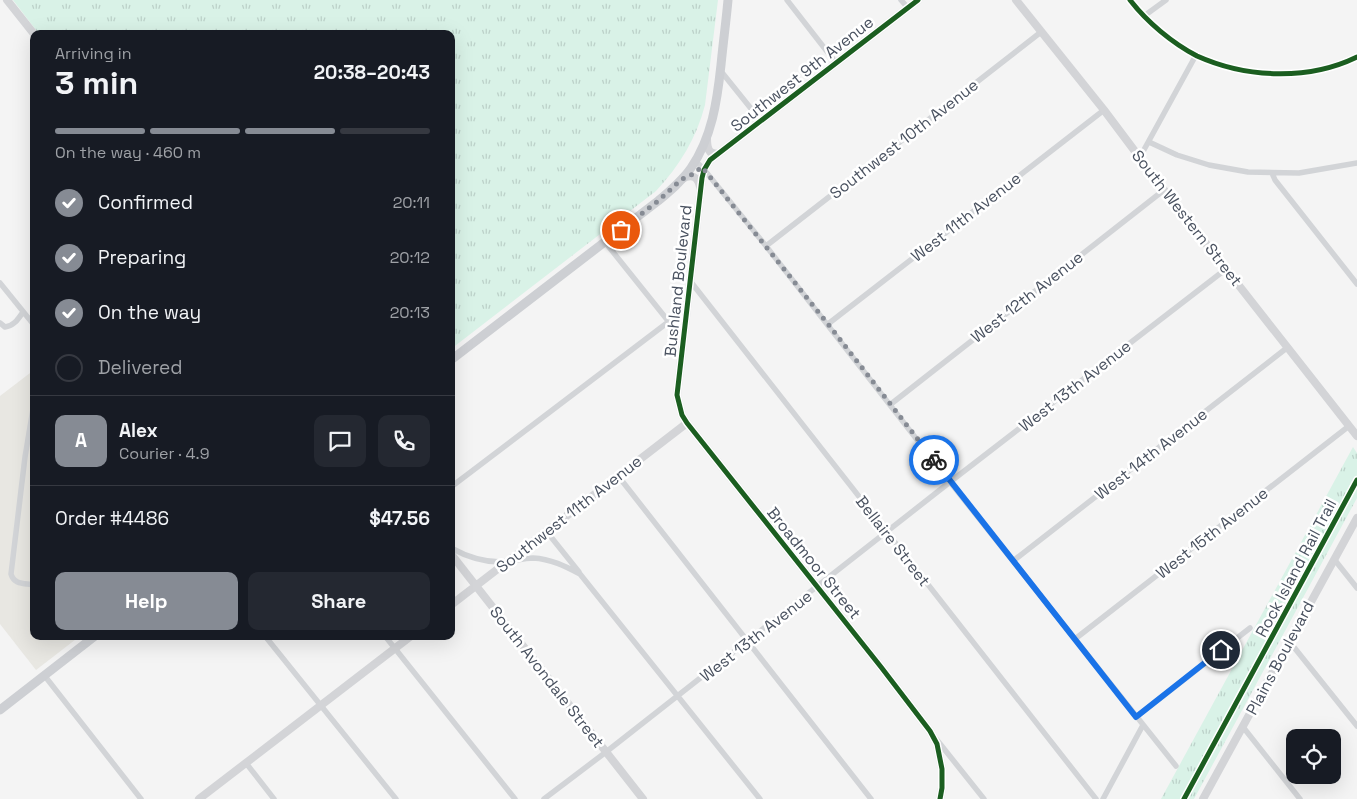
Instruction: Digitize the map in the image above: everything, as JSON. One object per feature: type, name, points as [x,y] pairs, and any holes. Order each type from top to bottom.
[{"type":"main road","name":"Bushland Boulevard","points":[[700,166],[715,107],[728,0]]},
{"type":"main road","name":"Southwest 9th Avenue","points":[[455,357],[658,201],[700,166]]},
{"type":"main road","points":[[0,710],[90,640]]},
{"type":"street","points":[[8,0],[31,30]]},
{"type":"street","points":[[787,0],[836,62]]},
{"type":"street","points":[[902,0],[908,8]]},
{"type":"street","name":"Southwest 9th Avenue","points":[[700,166],[721,152],[918,0]]},
{"type":"street","name":"South Western Street","points":[[1016,0],[1104,110],[1164,190],[1357,436]]},
{"type":"street","points":[[1130,0],[1144,16],[1177,44],[1196,55],[1219,64],[1261,73],[1292,74],[1321,69],[1347,62],[1357,57]]},
{"type":"street","points":[[1144,16],[1166,0]]},
{"type":"street","name":"Southwest 10th Avenue","points":[[766,246],[1042,32]]},
{"type":"street","points":[[1140,157],[1196,55]]},
{"type":"street","points":[[720,70],[761,121]]},
{"type":"street","name":"West 11th Avenue","points":[[828,324],[1104,110]]},
{"type":"street","points":[[707,138],[710,152],[716,154],[721,152]]},
{"type":"street","points":[[1149,142],[1177,155],[1209,165],[1248,172],[1300,173],[1357,162]]},
{"type":"street","points":[[700,166],[828,324],[950,482],[1176,766]]},
{"type":"street","name":"Bushland Boulevard","points":[[677,395],[701,190],[700,166]]},
{"type":"street","points":[[1272,173],[1275,180],[1357,284]]},
{"type":"street","points":[[686,177],[697,179],[701,190]]},
{"type":"street","name":"West 12th Avenue","points":[[890,404],[1164,190]]},
{"type":"street","points":[[605,242],[668,322]]},
{"type":"street","name":"West 13th Avenue","points":[[544,799],[678,697],[950,482],[1226,269]]},
{"type":"street","name":"Bellaire Street","points":[[690,282],[1096,799]]},
{"type":"street","points":[[0,283],[30,321]]},
{"type":"street","points":[[455,485],[688,307]]},
{"type":"street","points":[[0,323],[5,327],[10,327],[22,312]]},
{"type":"street","name":"West 14th Avenue","points":[[1014,561],[1288,347]]},
{"type":"street","name":"Broadmoor Street","points":[[677,395],[682,415],[687,423],[984,799]]},
{"type":"street","name":"Southwest 11th Avenue","points":[[455,602],[687,423]]},
{"type":"street","name":"West 15th Avenue","points":[[1075,639],[1350,426]]},
{"type":"street","points":[[30,430],[11,578],[16,582],[30,584]]},
{"type":"street","points":[[618,477],[871,799]]},
{"type":"street","name":"Plains Boulevard","points":[[1203,799],[1357,518]]},
{"type":"street","points":[[547,532],[760,799]]},
{"type":"street","points":[[455,550],[466,556],[492,562],[526,559],[546,560],[560,564],[580,574]]},
{"type":"street","name":"South Avondale Street","points":[[455,559],[643,799]]},
{"type":"street","points":[[1334,559],[1357,588]]},
{"type":"street","points":[[1136,717],[1250,628]]},
{"type":"street","points":[[268,640],[396,799]]},
{"type":"street","points":[[388,640],[515,799]]},
{"type":"street","points":[[199,799],[406,640]]},
{"type":"street","points":[[1289,640],[1357,726]]},
{"type":"street","points":[[44,676],[141,799]]},
{"type":"street","points":[[1103,799],[1143,725]]},
{"type":"street","points":[[1243,727],[1300,799]]},
{"type":"street","name":"Broadmoor Street","points":[[930,731],[937,744],[942,769],[940,799]]},
{"type":"street","points":[[246,763],[274,799]]},
{"type":"shaded area","points":[[30,373],[30,640],[75,640],[36,670],[0,624],[0,396]]},
{"type":"green space","points":[[13,0],[718,0],[705,105],[692,140],[673,171],[656,191],[455,346],[455,30],[36,30]]},
{"type":"green space","points":[[1353,447],[1357,453],[1357,498],[1194,799],[1161,799]]},
{"type":"cycle path","points":[[918,0],[710,160],[702,178],[677,395],[682,415],[687,423],[930,731],[937,744],[942,769],[940,799]]},
{"type":"cycle path","points":[[1130,0],[1152,24],[1178,45],[1197,56],[1236,69],[1277,74],[1298,73],[1338,65],[1357,57]]},
{"type":"cycle path","name":"Rock Island Rail Trail","points":[[1184,799],[1357,480]]},
{"type":"way so far","points":[[621,230],[669,192],[682,179],[690,176],[702,167],[934,460]]},
{"type":"route","points":[[934,460],[1136,717],[1221,650]]}]
